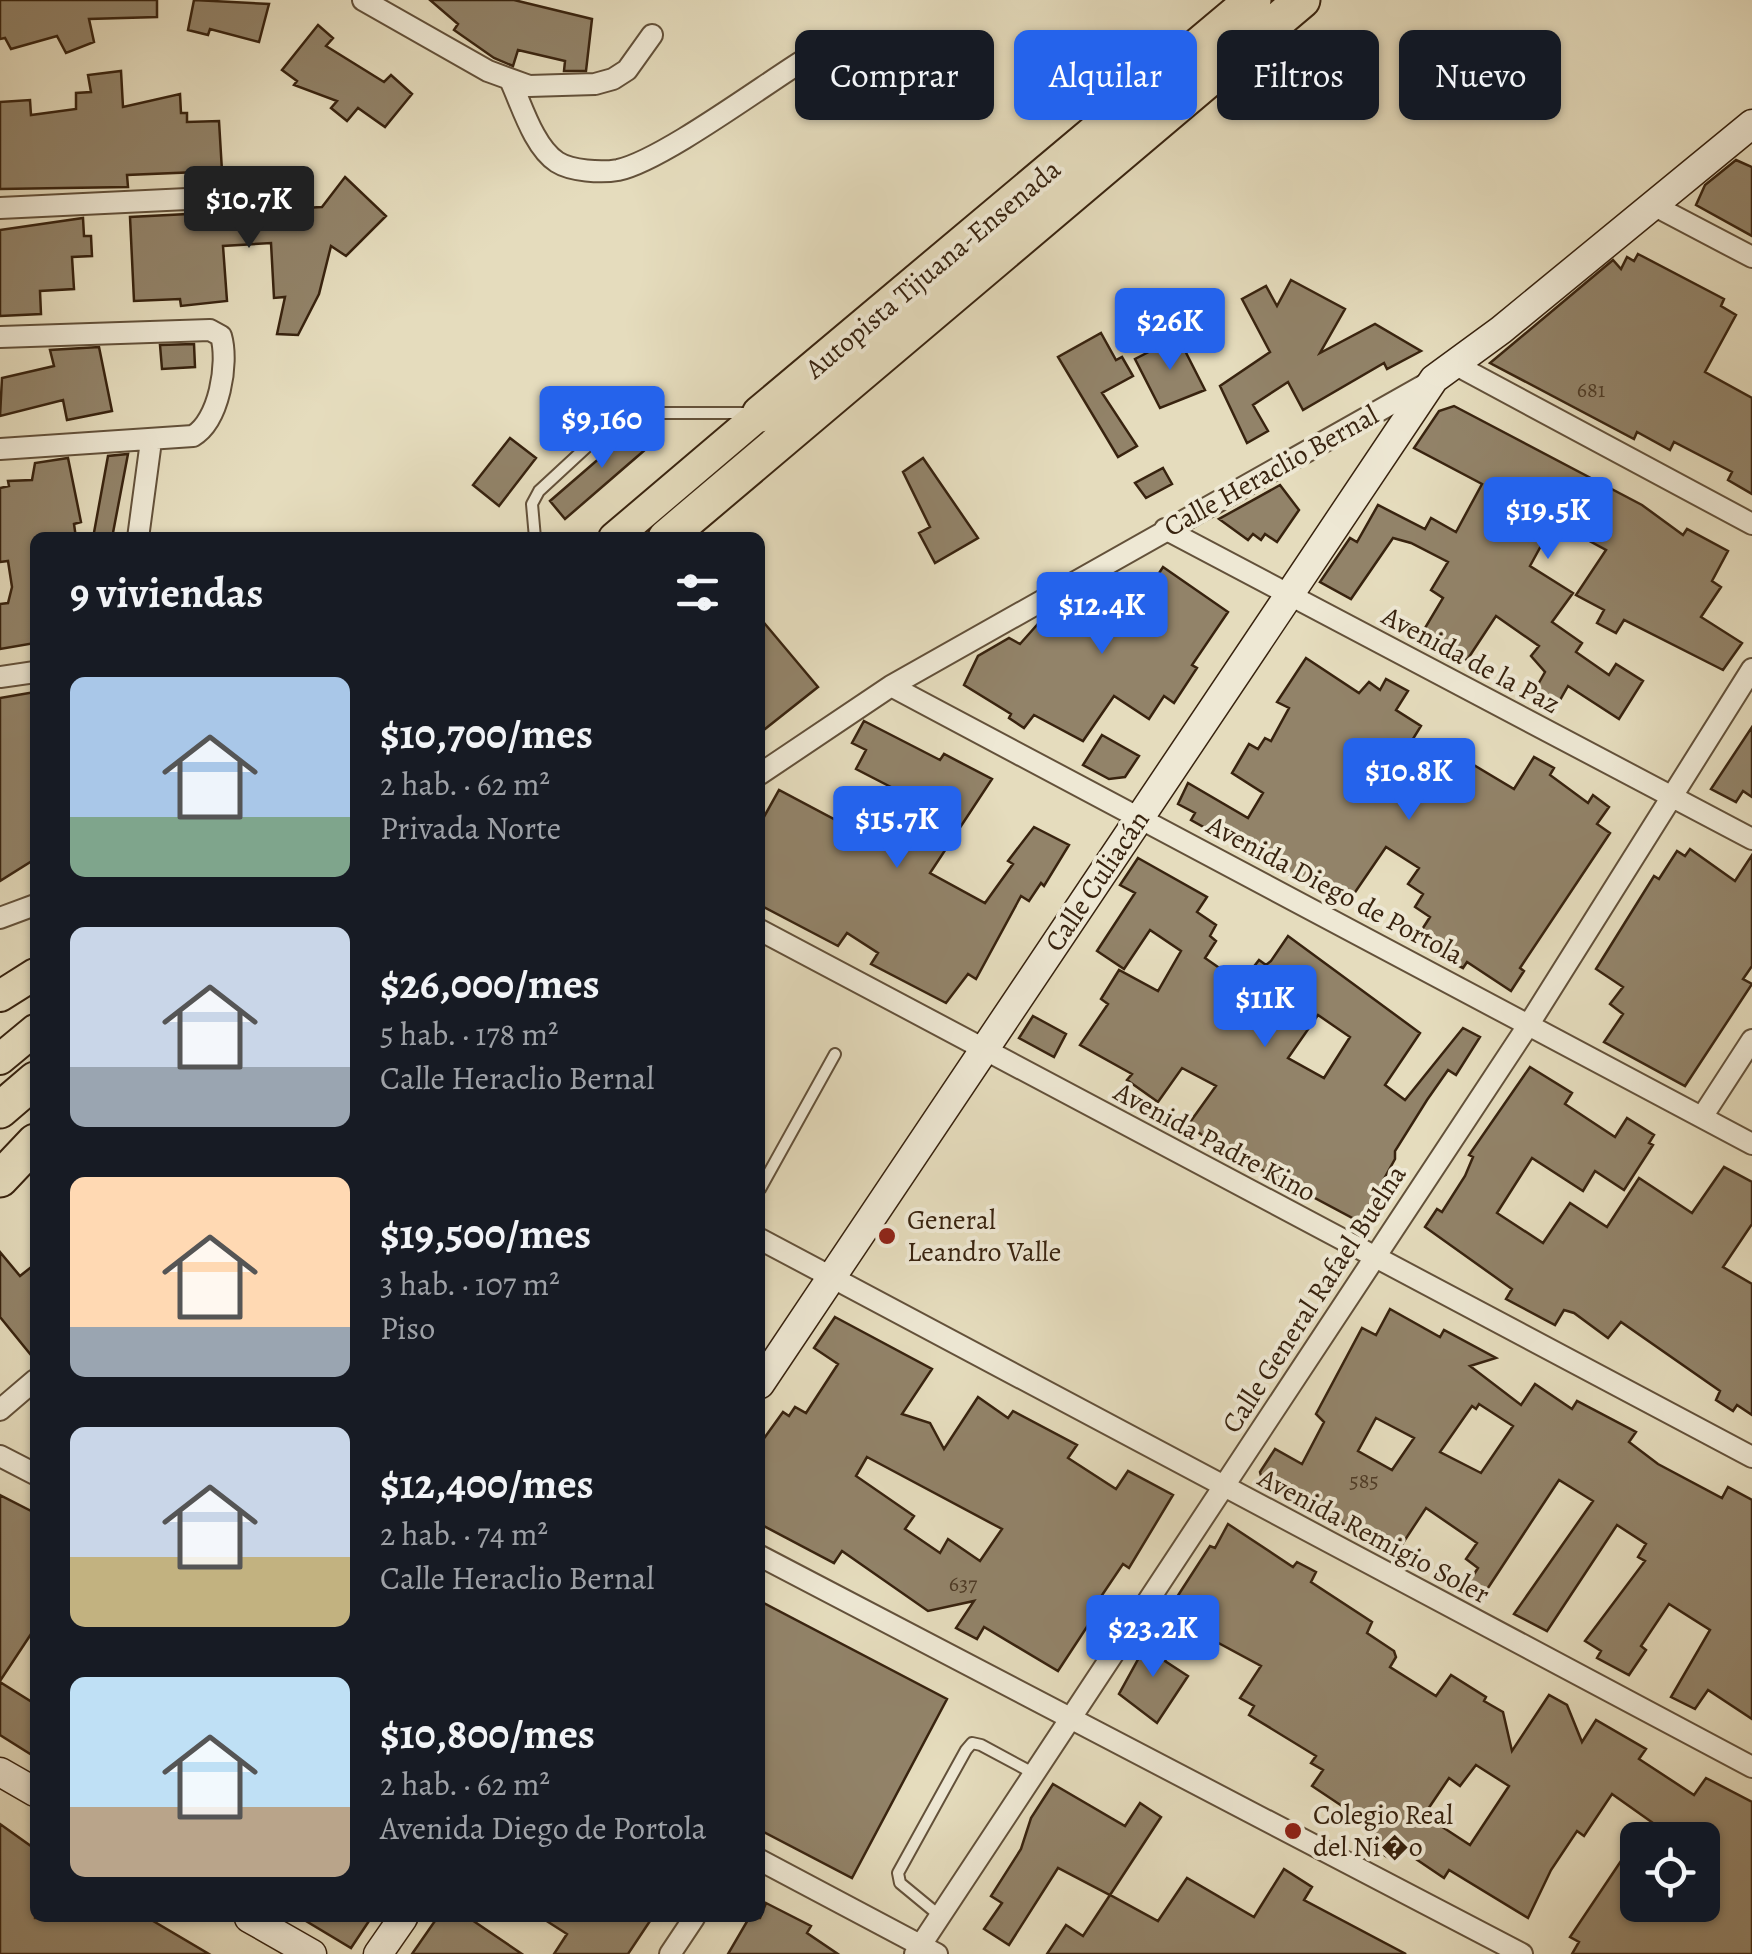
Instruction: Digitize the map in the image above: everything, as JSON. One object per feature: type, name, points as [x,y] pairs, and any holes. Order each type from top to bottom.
[{"type":"highway","name":"Autopista Tijuana-Ensenada","points":[[760,414],[1252,0]]},
{"type":"highway","name":"Autopista Tijuana-Ensenada","points":[[673,532],[1302,0]]},
{"type":"highway","points":[[0,1110],[30,1084]]},
{"type":"highway","points":[[0,1179],[30,1147]]},
{"type":"main road","name":"Autopista Tijuana-Ensenada","points":[[621,532],[760,414]]},
{"type":"main road","points":[[0,996],[30,977]]},
{"type":"main road","points":[[0,1060],[30,1034]]},
{"type":"street","points":[[372,2],[511,82],[595,84],[613,79],[626,70],[652,35]]},
{"type":"street","points":[[511,82],[533,130],[556,162],[579,169],[618,170],[652,155],[795,66]]},
{"type":"street","name":"Calle Heraclio Bernal","points":[[765,771],[891,686],[1445,372],[1752,124]]},
{"type":"street","points":[[0,208],[208,198]]},
{"type":"street","points":[[1653,205],[1752,257]]},
{"type":"street","points":[[0,336],[215,332],[224,347],[209,422],[194,436],[0,449]]},
{"type":"street","points":[[1445,372],[1752,524]]},
{"type":"street","name":"Calle Culiacán","points":[[765,1376],[1289,594],[1445,372]]},
{"type":"street","points":[[139,532],[151,441]]},
{"type":"street","name":"Avenida de la Paz","points":[[1165,529],[1752,839]]},
{"type":"street","name":"Calle General Rafael Buelna","points":[[924,1951],[940,1916],[1529,1024],[1752,669]]},
{"type":"street","points":[[0,677],[30,673]]},
{"type":"street","name":"Avenida Diego de Portola","points":[[891,686],[1752,1144]]},
{"type":"street","points":[[0,918],[30,907]]},
{"type":"street","name":"Avenida Padre Kino","points":[[765,933],[1752,1457]]},
{"type":"street","points":[[1702,1117],[1752,1040]]},
{"type":"street","name":"Avenida Remigio Soler","points":[[765,1241],[1752,1767]]},
{"type":"street","points":[[0,1410],[30,1384]]},
{"type":"street","points":[[0,1456],[30,1471]]},
{"type":"street","points":[[765,1559],[1522,1954]]},
{"type":"street","points":[[0,1772],[30,1789]]},
{"type":"street","points":[[765,1863],[924,1951]]},
{"type":"street","points":[[256,1922],[312,1954]]},
{"type":"street","points":[[378,1954],[400,1922]]},
{"type":"street","points":[[670,1954],[691,1922]]},
{"type":"lane","points":[[534,532],[532,504],[540,491],[619,418],[645,413],[760,414]]},
{"type":"lane","points":[[765,1177],[835,1054]]},
{"type":"lane","points":[[940,1916],[900,1883],[898,1873],[966,1750],[972,1743],[981,1744],[1034,1774]]},
{"type":"building","points":[[0,0],[157,0],[157,17],[89,19],[94,42],[66,53],[57,36],[11,49],[5,38],[0,39]]},
{"type":"building","points":[[194,0],[269,4],[259,42],[210,29],[208,35],[188,30]]},
{"type":"building","points":[[430,0],[514,0],[592,19],[586,71],[564,71],[565,61],[518,50],[513,66],[494,58],[454,30],[458,24]]},
{"type":"building","points":[[318,25],[333,38],[326,46],[384,82],[391,75],[412,94],[385,127],[358,108],[347,121],[331,108],[337,101],[294,85],[297,81],[282,70]]},
{"type":"building","points":[[121,71],[123,107],[180,94],[181,113],[187,113],[187,122],[219,121],[222,171],[127,175],[128,187],[0,189],[0,102],[30,100],[31,115],[76,109],[76,93],[91,92],[88,75]]},
{"type":"building","points":[[1736,160],[1752,167],[1752,236],[1696,205],[1705,185]]},
{"type":"building","points":[[345,177],[386,216],[346,256],[331,246],[319,294],[298,335],[277,334],[285,297],[274,298],[271,243],[223,246],[227,301],[181,306],[180,299],[134,301],[130,217],[322,207]]},
{"type":"building","points":[[83,218],[84,236],[91,236],[92,256],[72,257],[74,289],[40,291],[41,314],[0,316],[0,230]]},
{"type":"building","points":[[1638,254],[1724,299],[1721,306],[1736,315],[1705,372],[1752,398],[1752,494],[1728,480],[1732,472],[1674,442],[1670,450],[1637,432],[1634,439],[1490,363],[1613,260],[1621,269],[1627,257],[1634,261]]},
{"type":"building","points":[[1291,280],[1345,309],[1320,353],[1375,324],[1421,351],[1387,369],[1384,363],[1303,410],[1288,382],[1253,405],[1268,431],[1247,443],[1220,386],[1270,352],[1242,299],[1266,286],[1277,306]]},
{"type":"building","points":[[1101,333],[1116,360],[1122,357],[1133,376],[1102,393],[1137,446],[1118,457],[1058,357]]},
{"type":"building","points":[[1178,337],[1205,390],[1160,408],[1135,359]]},
{"type":"building","points":[[194,344],[195,367],[162,369],[160,345]]},
{"type":"building","points":[[99,347],[112,411],[67,420],[63,400],[0,416],[2,378],[54,366],[50,350]]},
{"type":"building","points":[[1454,406],[1642,505],[1683,535],[1687,529],[1728,551],[1712,581],[1721,587],[1701,617],[1742,643],[1723,670],[1624,620],[1616,633],[1597,623],[1604,610],[1576,595],[1606,550],[1554,522],[1530,566],[1573,593],[1552,622],[1582,643],[1576,652],[1609,675],[1616,664],[1643,681],[1619,719],[1568,686],[1556,707],[1532,695],[1545,672],[1531,656],[1539,646],[1496,616],[1467,660],[1422,633],[1443,598],[1431,590],[1448,562],[1411,543],[1393,538],[1351,599],[1320,582],[1350,538],[1357,542],[1378,505],[1425,529],[1431,518],[1456,532],[1482,484],[1414,448],[1439,411]]},
{"type":"building","points":[[639,424],[654,442],[565,519],[550,501]]},
{"type":"building","points":[[510,438],[536,458],[499,506],[473,485]]},
{"type":"building","points":[[128,454],[113,532],[94,532],[108,456]]},
{"type":"building","points":[[68,458],[81,522],[74,524],[75,532],[30,532],[30,644],[0,649],[0,604],[8,603],[12,587],[8,561],[0,562],[0,488],[9,486],[8,481],[32,480],[35,463]]},
{"type":"building","points":[[923,458],[978,538],[935,563],[919,533],[930,527],[903,472]]},
{"type":"building","points":[[1163,468],[1172,484],[1146,498],[1135,483]]},
{"type":"building","points":[[1280,485],[1299,510],[1277,542],[1265,534],[1261,540],[1253,534],[1248,540],[1219,519]]},
{"type":"building","points":[[1163,567],[1228,612],[1192,665],[1197,668],[1174,703],[1164,696],[1149,719],[1114,696],[1083,741],[1034,715],[1024,728],[1009,718],[1011,714],[964,685],[978,656],[1009,638],[1020,644],[1044,617],[1073,634],[1100,587],[1123,599],[1138,578],[1150,587]]},
{"type":"building","points":[[765,624],[818,687],[765,729]]},
{"type":"building","points":[[1306,658],[1359,693],[1369,682],[1380,690],[1386,679],[1408,691],[1396,710],[1421,726],[1411,742],[1427,752],[1414,774],[1447,792],[1467,761],[1514,789],[1534,757],[1554,768],[1550,775],[1588,803],[1593,795],[1609,807],[1597,824],[1610,833],[1520,968],[1524,971],[1511,991],[1467,962],[1463,968],[1414,942],[1430,917],[1415,907],[1423,894],[1408,884],[1419,868],[1386,847],[1347,904],[1307,878],[1304,883],[1191,820],[1195,813],[1178,804],[1188,783],[1248,818],[1263,793],[1232,773],[1249,744],[1258,749],[1265,738],[1271,741],[1289,708],[1277,702]]},
{"type":"building","points":[[30,693],[30,862],[0,881],[0,698]]},
{"type":"building","points":[[864,721],[940,760],[944,754],[992,779],[930,873],[985,903],[1013,864],[1008,861],[1034,827],[1069,845],[1044,886],[1041,883],[1029,901],[1021,896],[976,979],[968,974],[946,1003],[871,964],[878,953],[847,933],[838,946],[765,908],[765,815],[779,790],[883,845],[914,799],[856,769],[866,750],[852,743]]},
{"type":"building","points":[[1752,727],[1752,797],[1743,791],[1736,802],[1711,789]]},
{"type":"building","points":[[1102,735],[1139,756],[1125,777],[1109,779],[1083,765]]},
{"type":"building","points":[[1690,849],[1735,881],[1752,855],[1752,966],[1743,979],[1752,984],[1685,1086],[1604,1042],[1623,1014],[1610,1004],[1623,987],[1596,969],[1654,876],[1659,879],[1677,851],[1685,856]]},
{"type":"building","points":[[1138,858],[1207,897],[1197,912],[1216,925],[1210,936],[1216,941],[1205,958],[1241,983],[1259,960],[1266,965],[1271,961],[1288,936],[1420,1033],[1385,1085],[1405,1100],[1463,1028],[1480,1037],[1456,1075],[1448,1070],[1427,1100],[1395,1151],[1395,1159],[1360,1222],[1217,1146],[1188,1125],[1216,1086],[1182,1068],[1158,1102],[1127,1080],[1132,1074],[1080,1045],[1108,1004],[1101,999],[1119,970],[1158,991],[1181,951],[1150,930],[1124,969],[1097,951],[1135,893],[1120,885]],"holes":[[[1318,1015],[1350,1037],[1324,1078],[1288,1058]]]},
{"type":"building","points":[[1033,1016],[1066,1034],[1054,1057],[1019,1038]]},
{"type":"building","points":[[1530,1067],[1572,1093],[1565,1104],[1615,1137],[1627,1118],[1654,1135],[1649,1143],[1653,1145],[1624,1190],[1595,1171],[1583,1191],[1532,1158],[1497,1213],[1543,1243],[1570,1203],[1607,1227],[1639,1178],[1692,1213],[1724,1167],[1752,1182],[1752,1224],[1723,1267],[1752,1284],[1752,1415],[1737,1405],[1733,1411],[1716,1400],[1720,1391],[1621,1322],[1608,1338],[1574,1313],[1564,1310],[1555,1325],[1506,1299],[1512,1289],[1425,1227],[1437,1209],[1442,1212],[1465,1176],[1473,1157],[1469,1155]]},
{"type":"building","points":[[0,1252],[20,1276],[30,1268],[30,1354],[0,1317]]},
{"type":"building","points":[[1390,1309],[1440,1337],[1444,1330],[1496,1358],[1470,1366],[1521,1405],[1535,1384],[1572,1409],[1577,1401],[1636,1432],[1629,1442],[1658,1464],[1722,1498],[1728,1487],[1752,1500],[1752,1719],[1708,1690],[1695,1709],[1671,1697],[1710,1630],[1669,1604],[1641,1646],[1646,1650],[1629,1675],[1597,1658],[1601,1651],[1585,1641],[1645,1561],[1638,1557],[1646,1544],[1617,1525],[1547,1631],[1514,1614],[1593,1501],[1559,1480],[1482,1597],[1465,1588],[1478,1568],[1466,1559],[1477,1543],[1426,1508],[1401,1546],[1383,1535],[1378,1543],[1262,1480],[1260,1472],[1275,1449],[1302,1464],[1324,1422],[1316,1414],[1362,1328],[1376,1335]],"holes":[[[1479,1404],[1513,1426],[1481,1473],[1440,1452],[1472,1406],[1476,1409]],[[1376,1418],[1414,1438],[1392,1470],[1358,1451]]]},
{"type":"building","points":[[835,1317],[932,1369],[902,1414],[930,1423],[944,1449],[978,1397],[1008,1418],[1013,1411],[1077,1445],[1068,1458],[1116,1489],[1128,1471],[1173,1495],[1129,1568],[1123,1564],[1094,1607],[1098,1610],[1058,1671],[984,1627],[977,1639],[956,1628],[974,1601],[928,1611],[842,1551],[834,1563],[765,1527],[765,1437],[783,1412],[789,1416],[795,1407],[806,1413],[838,1364],[814,1348]],"holes":[[[867,1457],[1002,1529],[980,1561],[948,1539],[940,1553],[905,1529],[914,1516],[856,1476]]]},
{"type":"building","points":[[0,1495],[30,1510],[30,1636],[0,1681]]},
{"type":"building","points":[[1228,1524],[1293,1567],[1297,1562],[1316,1572],[1311,1582],[1372,1622],[1367,1633],[1394,1651],[1396,1657],[1390,1667],[1436,1696],[1451,1675],[1503,1712],[1512,1751],[1549,1695],[1567,1705],[1582,1742],[1596,1720],[1646,1749],[1639,1759],[1694,1795],[1706,1778],[1752,1802],[1752,1954],[1572,1954],[1579,1942],[1570,1937],[1620,1862],[1620,1922],[1720,1922],[1720,1822],[1652,1822],[1612,1794],[1584,1836],[1577,1831],[1551,1870],[1528,1918],[1449,1870],[1444,1878],[1401,1849],[1394,1861],[1374,1849],[1380,1840],[1368,1832],[1372,1826],[1312,1786],[1323,1770],[1311,1763],[1316,1756],[1249,1715],[1254,1706],[1240,1698],[1261,1666],[1174,1619],[1184,1602],[1177,1597],[1210,1546],[1215,1548]],"holes":[[[1476,1765],[1509,1786],[1470,1845],[1424,1815],[1449,1778],[1460,1786]]]},
{"type":"building","points":[[765,1604],[947,1699],[852,1878],[765,1833]]},
{"type":"building","points":[[1152,1634],[1173,1648],[1165,1661],[1188,1676],[1157,1723],[1119,1694]]},
{"type":"building","points":[[0,1682],[30,1701],[30,1754],[0,1735]]},
{"type":"building","points":[[1053,1784],[1125,1826],[1140,1803],[1161,1817],[1110,1895],[1058,1868],[1009,1945],[984,1929],[1002,1903],[991,1896],[1021,1849],[1031,1818]]},
{"type":"building","points":[[0,1824],[30,1845],[30,1922],[155,1922],[209,1954],[0,1954]]},
{"type":"building","points":[[1284,1869],[1312,1887],[1304,1900],[1406,1954],[1047,1954],[1066,1925],[1083,1936],[1110,1895],[1158,1921],[1187,1878],[1254,1917]]},
{"type":"building","points":[[765,1906],[811,1926],[807,1933],[838,1954],[728,1954],[747,1922],[765,1922]]},
{"type":"building","points":[[308,1922],[368,1922],[351,1948]]},
{"type":"building","points":[[434,1922],[475,1922],[522,1954],[412,1954]]},
{"type":"building","points":[[548,1922],[649,1922],[628,1954],[554,1954],[567,1934]]},
{"type":"place","name":"General Leandro Valle","points":[[887,1236]]},
{"type":"place","name":"Colegio Real del Ni�o","points":[[1293,1831]]}]
